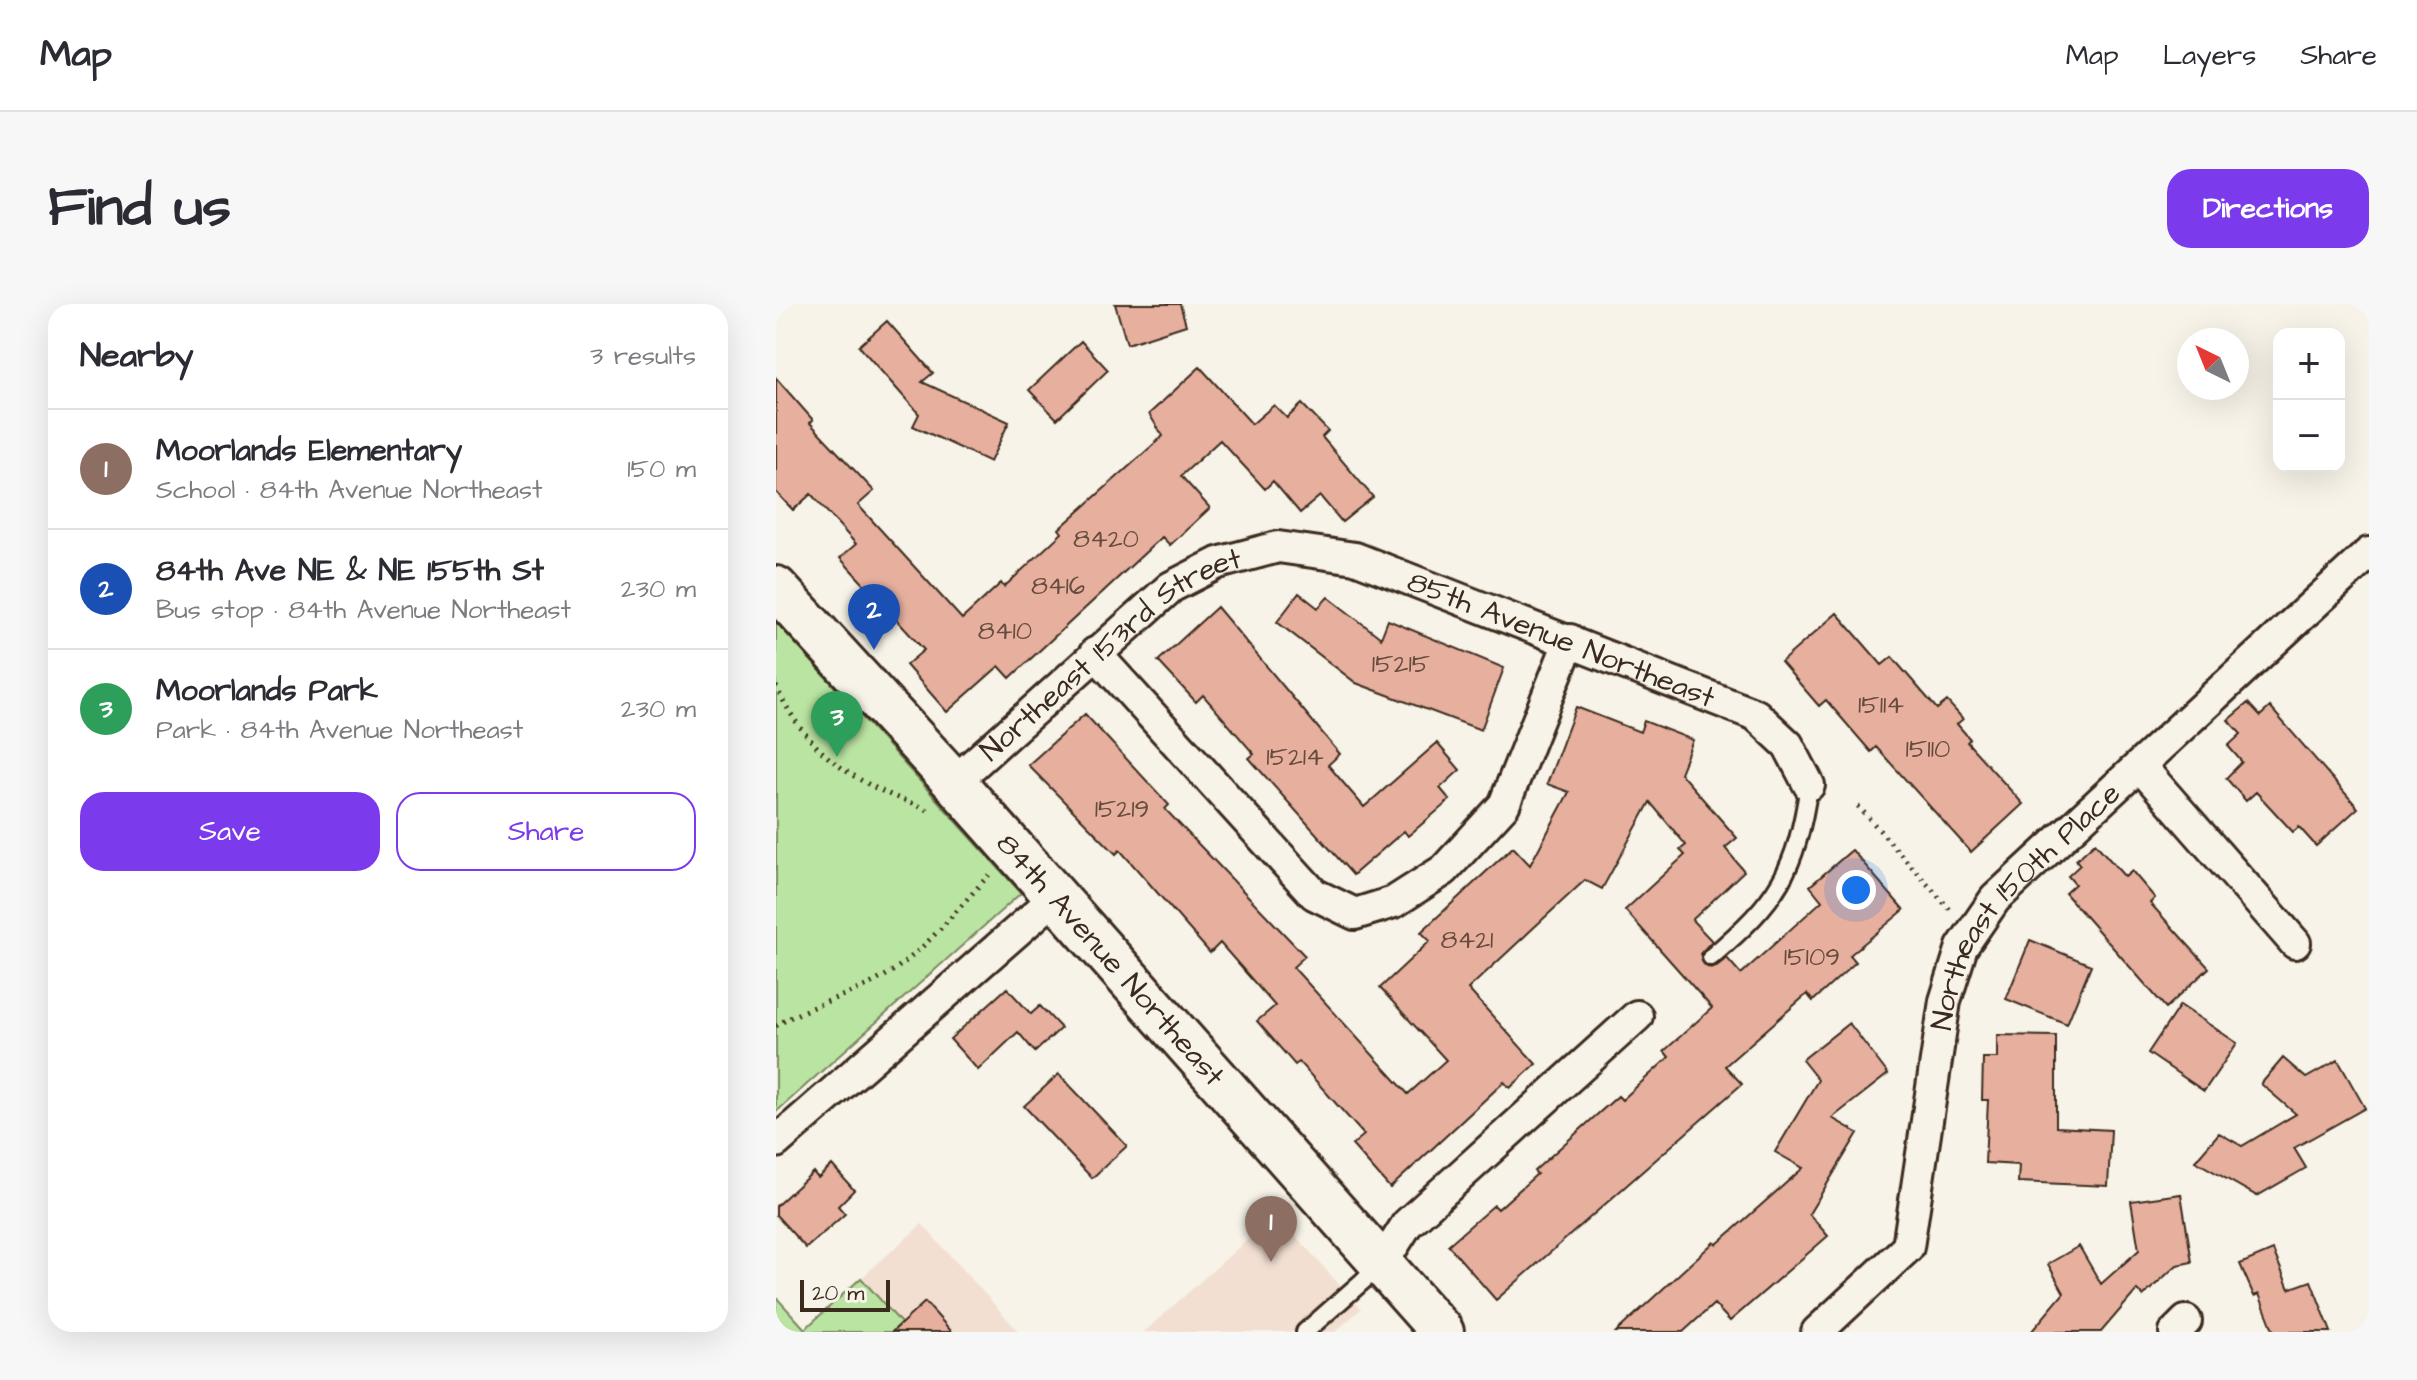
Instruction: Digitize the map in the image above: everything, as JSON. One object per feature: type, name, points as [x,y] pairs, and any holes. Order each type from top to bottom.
[{"type":"street","name":"85th Avenue Northeast","points":[[1278,547],[1355,558],[1756,715],[1788,745],[1809,785]]},
{"type":"street","name":"Northeast 153rd Street","points":[[947,801],[1095,653],[1171,587],[1218,563],[1278,547]]},
{"type":"street","name":"Northeast 150th Place","points":[[1817,1332],[1908,1247],[1945,1001],[1962,947],[1995,899],[2369,553]]},
{"type":"street","name":"84th Avenue Northeast","points":[[776,588],[947,801],[1442,1332]]},
{"type":"street","points":[[1095,653],[1314,894],[1355,914],[1394,902],[1444,870],[1504,805],[1570,640]]},
{"type":"street","points":[[2140,766],[2295,943]]},
{"type":"street","points":[[776,1142],[1046,906]]},
{"type":"street","points":[[1381,1265],[1407,1224],[1637,1016]]},
{"type":"lane","points":[[1711,957],[1754,921],[1782,884],[1801,837],[1809,785]]},
{"type":"lane","points":[[1305,1332],[1381,1265]]},
{"type":"path","points":[[776,686],[803,734],[837,766],[876,789],[932,811],[947,801]]},
{"type":"path","points":[[1858,806],[1954,913]]},
{"type":"path","points":[[978,863],[1009,898],[1046,906]]},
{"type":"path","points":[[776,1026],[798,1011],[887,975],[930,939],[989,875]]},
{"type":"shaded area","points":[[1276,1214],[1361,1309],[1335,1332],[1144,1332]]},
{"type":"shaded area","points":[[922,1224],[1019,1332],[776,1332],[776,1297],[805,1328]]},
{"type":"green space","points":[[776,622],[1021,893],[776,1112]]},
{"type":"green space","points":[[861,1278],[901,1323],[892,1332],[776,1332],[776,1297],[805,1329]]},
{"type":"building","points":[[1115,304],[1180,304],[1186,325],[1127,344]]},
{"type":"building","points":[[887,321],[933,373],[922,382],[1009,422],[990,462],[913,426],[919,414],[859,346]]},
{"type":"building","points":[[1081,341],[1108,370],[1057,419],[1029,390]]},
{"type":"building","points":[[1200,367],[1252,424],[1274,405],[1287,418],[1302,404],[1328,431],[1322,437],[1373,497],[1342,522],[1320,496],[1300,513],[1273,481],[1265,489],[1220,440],[1181,476],[1210,508],[1170,545],[1162,537],[1010,678],[999,666],[947,712],[906,665],[924,650],[840,558],[856,544],[811,494],[793,510],[776,492],[776,378],[813,420],[810,423],[874,491],[858,505],[962,619],[1001,583],[1004,587],[1062,533],[1059,529],[1163,436],[1149,414]]},
{"type":"building","points":[[1299,593],[1318,608],[1328,597],[1381,638],[1388,620],[1504,668],[1481,730],[1356,683],[1277,622]]},
{"type":"building","points":[[1217,607],[1340,754],[1328,765],[1364,807],[1437,743],[1460,770],[1440,788],[1450,800],[1408,836],[1404,831],[1353,875],[1249,758],[1254,754],[1203,695],[1196,702],[1158,661]]},
{"type":"building","points":[[1837,613],[1882,665],[1892,657],[1937,709],[1947,701],[1963,719],[1957,724],[1970,739],[1967,742],[2023,804],[1971,852],[1876,747],[1871,752],[1826,700],[1819,706],[1781,662]]},
{"type":"building","points":[[2248,703],[2260,716],[2270,707],[2358,808],[2316,846],[2299,827],[2293,832],[2256,792],[2246,801],[2226,778],[2242,762],[2228,746],[2241,734],[2228,720]]},
{"type":"building","points":[[1576,707],[1640,732],[1644,721],[1693,740],[1680,773],[1737,838],[1725,848],[1744,871],[1692,920],[1712,941],[1700,954],[1707,967],[1714,968],[1727,958],[1741,974],[1822,901],[1810,886],[1852,850],[1904,910],[1850,955],[1856,962],[1813,1001],[1807,994],[1725,1066],[1742,1084],[1496,1300],[1448,1245],[1494,1205],[1498,1209],[1537,1174],[1534,1171],[1618,1096],[1622,1100],[1669,1057],[1664,1051],[1712,1008],[1625,910],[1685,855],[1680,850],[1686,845],[1650,802],[1602,889],[1585,880],[1468,989],[1536,1064],[1510,1088],[1504,1082],[1390,1188],[1352,1145],[1364,1135],[1299,1062],[1295,1065],[1257,1021],[1275,1006],[1220,943],[1210,953],[1120,850],[1116,854],[1028,765],[1085,714],[1169,805],[1165,809],[1305,956],[1293,967],[1408,1094],[1446,1060],[1380,988],[1430,941],[1421,932],[1513,847],[1530,865],[1569,792],[1547,784]]},
{"type":"building","points":[[2095,843],[2125,877],[2132,871],[2155,898],[2150,903],[2209,968],[2166,1008],[2065,893],[2075,884],[2068,876],[2080,865],[2076,860]]},
{"type":"building","points":[[2030,940],[2091,965],[2067,1024],[2006,999]]},
{"type":"building","points":[[1007,988],[1031,1014],[1040,1006],[1061,1028],[1035,1052],[1018,1032],[978,1070],[950,1039]]},
{"type":"building","points":[[2180,1005],[2237,1043],[2204,1091],[2148,1053]]},
{"type":"building","points":[[1849,1023],[1888,1074],[1832,1118],[1858,1133],[1809,1214],[1828,1236],[1730,1321],[1714,1304],[1683,1332],[1616,1332],[1714,1242],[1717,1244],[1803,1168],[1775,1152],[1818,1080],[1802,1060]]},
{"type":"building","points":[[1997,1035],[2056,1036],[2056,1127],[2111,1130],[2108,1186],[2018,1182],[2019,1165],[1985,1163],[1988,1100],[1982,1100],[1983,1058],[1997,1058]]},
{"type":"building","points":[[2283,1058],[2306,1078],[2338,1060],[2365,1108],[2294,1148],[2306,1168],[2257,1196],[2195,1161],[2219,1133],[2242,1146],[2296,1114],[2261,1084]]},
{"type":"building","points":[[1059,1074],[1127,1146],[1092,1178],[1024,1106]]},
{"type":"building","points":[[832,1165],[854,1190],[838,1206],[845,1214],[806,1248],[776,1215],[776,1206],[813,1172],[818,1178]]},
{"type":"building","points":[[2181,1194],[2192,1262],[2177,1265],[2143,1296],[2137,1290],[2101,1332],[2031,1332],[2064,1293],[2048,1264],[2079,1246],[2101,1284],[2139,1250],[2131,1201]]},
{"type":"building","points":[[2273,1250],[2289,1289],[2311,1281],[2331,1332],[2274,1332],[2259,1294],[2254,1296],[2240,1264]]},
{"type":"building","points":[[925,1302],[952,1332],[892,1332]]},
{"type":"place","name":"84th Ave NE & NE 155th St","points":[[874,650]]},
{"type":"place","name":"Moorlands Park","points":[[837,757]]},
{"type":"place","name":"Moorlands Elementary","points":[[1271,1262]]}]
